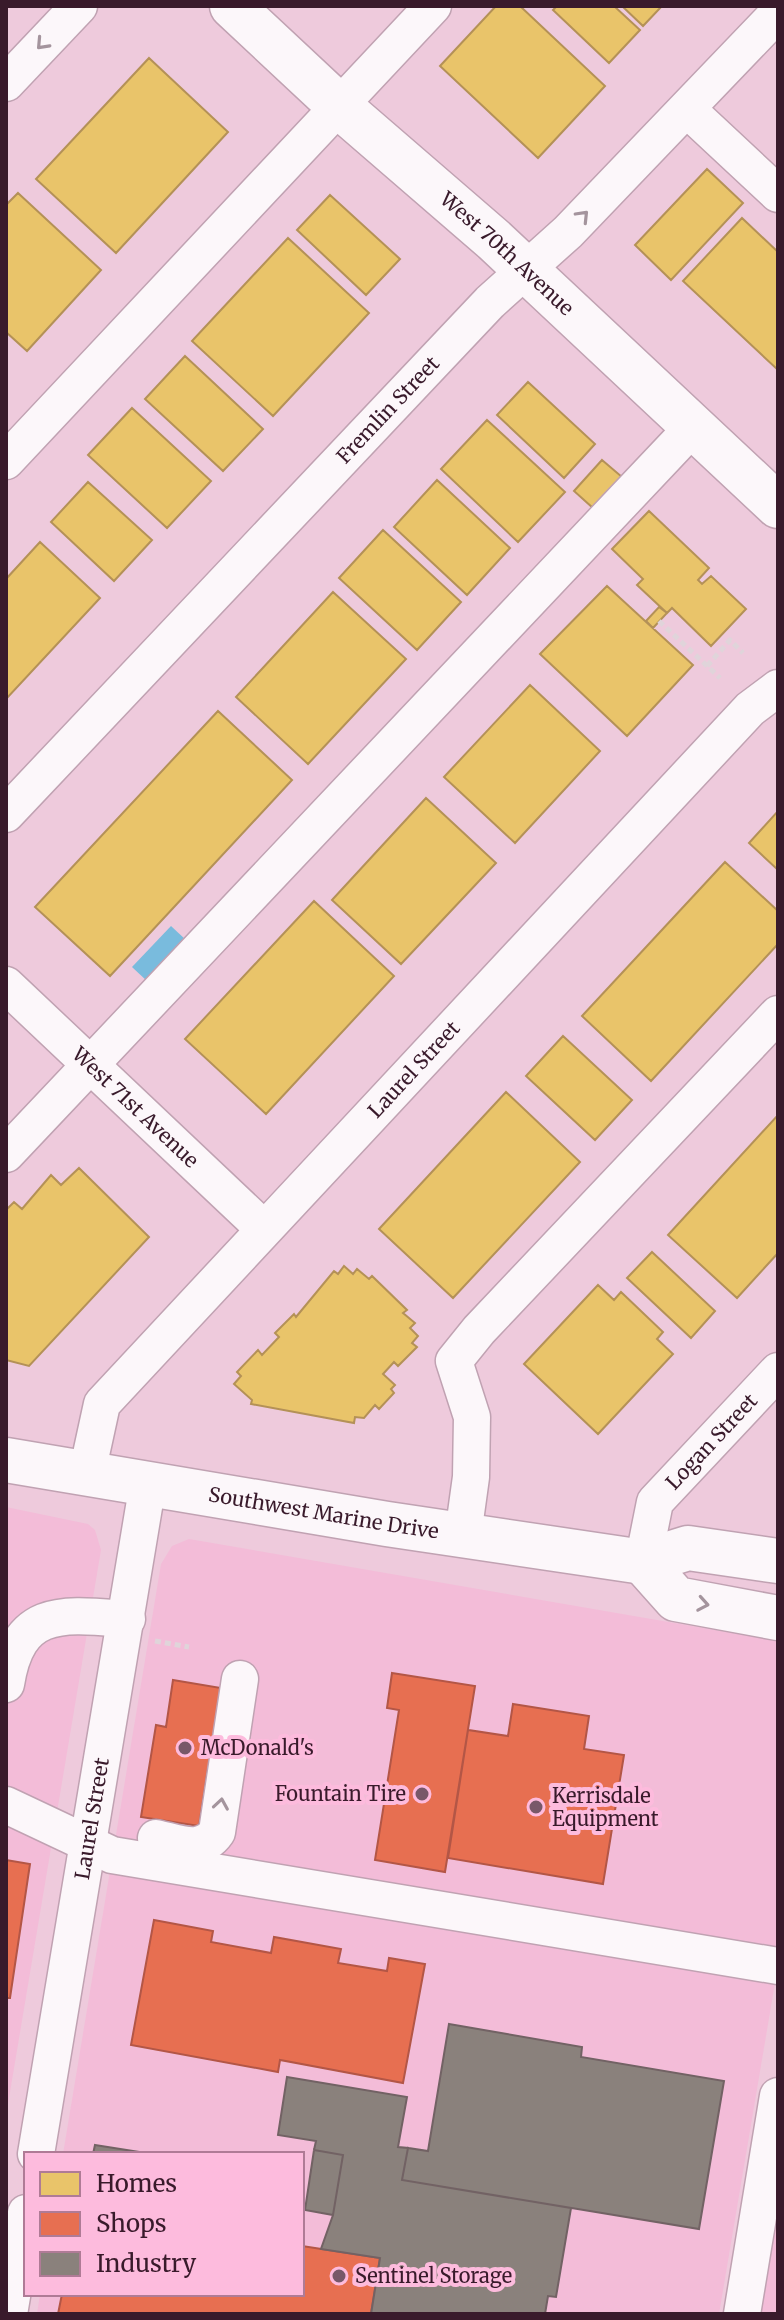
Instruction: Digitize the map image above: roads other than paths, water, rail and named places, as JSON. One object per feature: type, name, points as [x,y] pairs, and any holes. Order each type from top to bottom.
[{"type":"main road","name":"West 70th Avenue","points":[[232,6],[339,106],[527,270],[778,506]]},
{"type":"main road","name":"Southwest Marine Drive","points":[[6,1460],[643,1562],[688,1548],[778,1561]]},
{"type":"main road","points":[[643,1562],[676,1599],[778,1618]]},
{"type":"street","points":[[6,83],[79,6]]},
{"type":"street","points":[[6,461],[433,6]]},
{"type":"street","name":"Fremlin Street","points":[[6,814],[490,302],[527,270],[688,110],[778,13]]},
{"type":"street","points":[[688,110],[778,194]]},
{"type":"street","points":[[6,1154],[693,427]]},
{"type":"street","name":"Laurel Street","points":[[87,1473],[102,1404],[750,709],[778,688]]},
{"type":"street","name":"West 71st Avenue","points":[[6,985],[264,1229]]},
{"type":"street","points":[[463,1535],[471,1477],[472,1417],[454,1361],[479,1330],[778,1014]]},
{"type":"street","name":"Logan Street","points":[[643,1562],[655,1502],[778,1371]]},
{"type":"street","name":"Laurel Street","points":[[36,2152],[90,1835],[140,1630],[148,1483]]},
{"type":"street","points":[[6,1684],[11,1654],[27,1630],[58,1618],[80,1616],[140,1630]]},
{"type":"street","points":[[90,1835],[198,1847],[211,1841],[217,1832],[240,1679]]},
{"type":"street","points":[[6,1805],[90,1835],[125,1857],[778,1966]]},
{"type":"street","points":[[742,2314],[778,2096]]},
{"type":"street","points":[[9,2314],[24,2225]]},
{"type":"water","points":[[171,926],[187,941],[148,982],[132,967]]},
{"type":"place","name":"McDonald's","points":[[185,1748]]},
{"type":"place","name":"Fountain Tire","points":[[422,1794]]},
{"type":"place","name":"Kerrisdale Equipment","points":[[536,1807]]},
{"type":"place","name":"Sentinel Storage","points":[[339,2276]]}]
